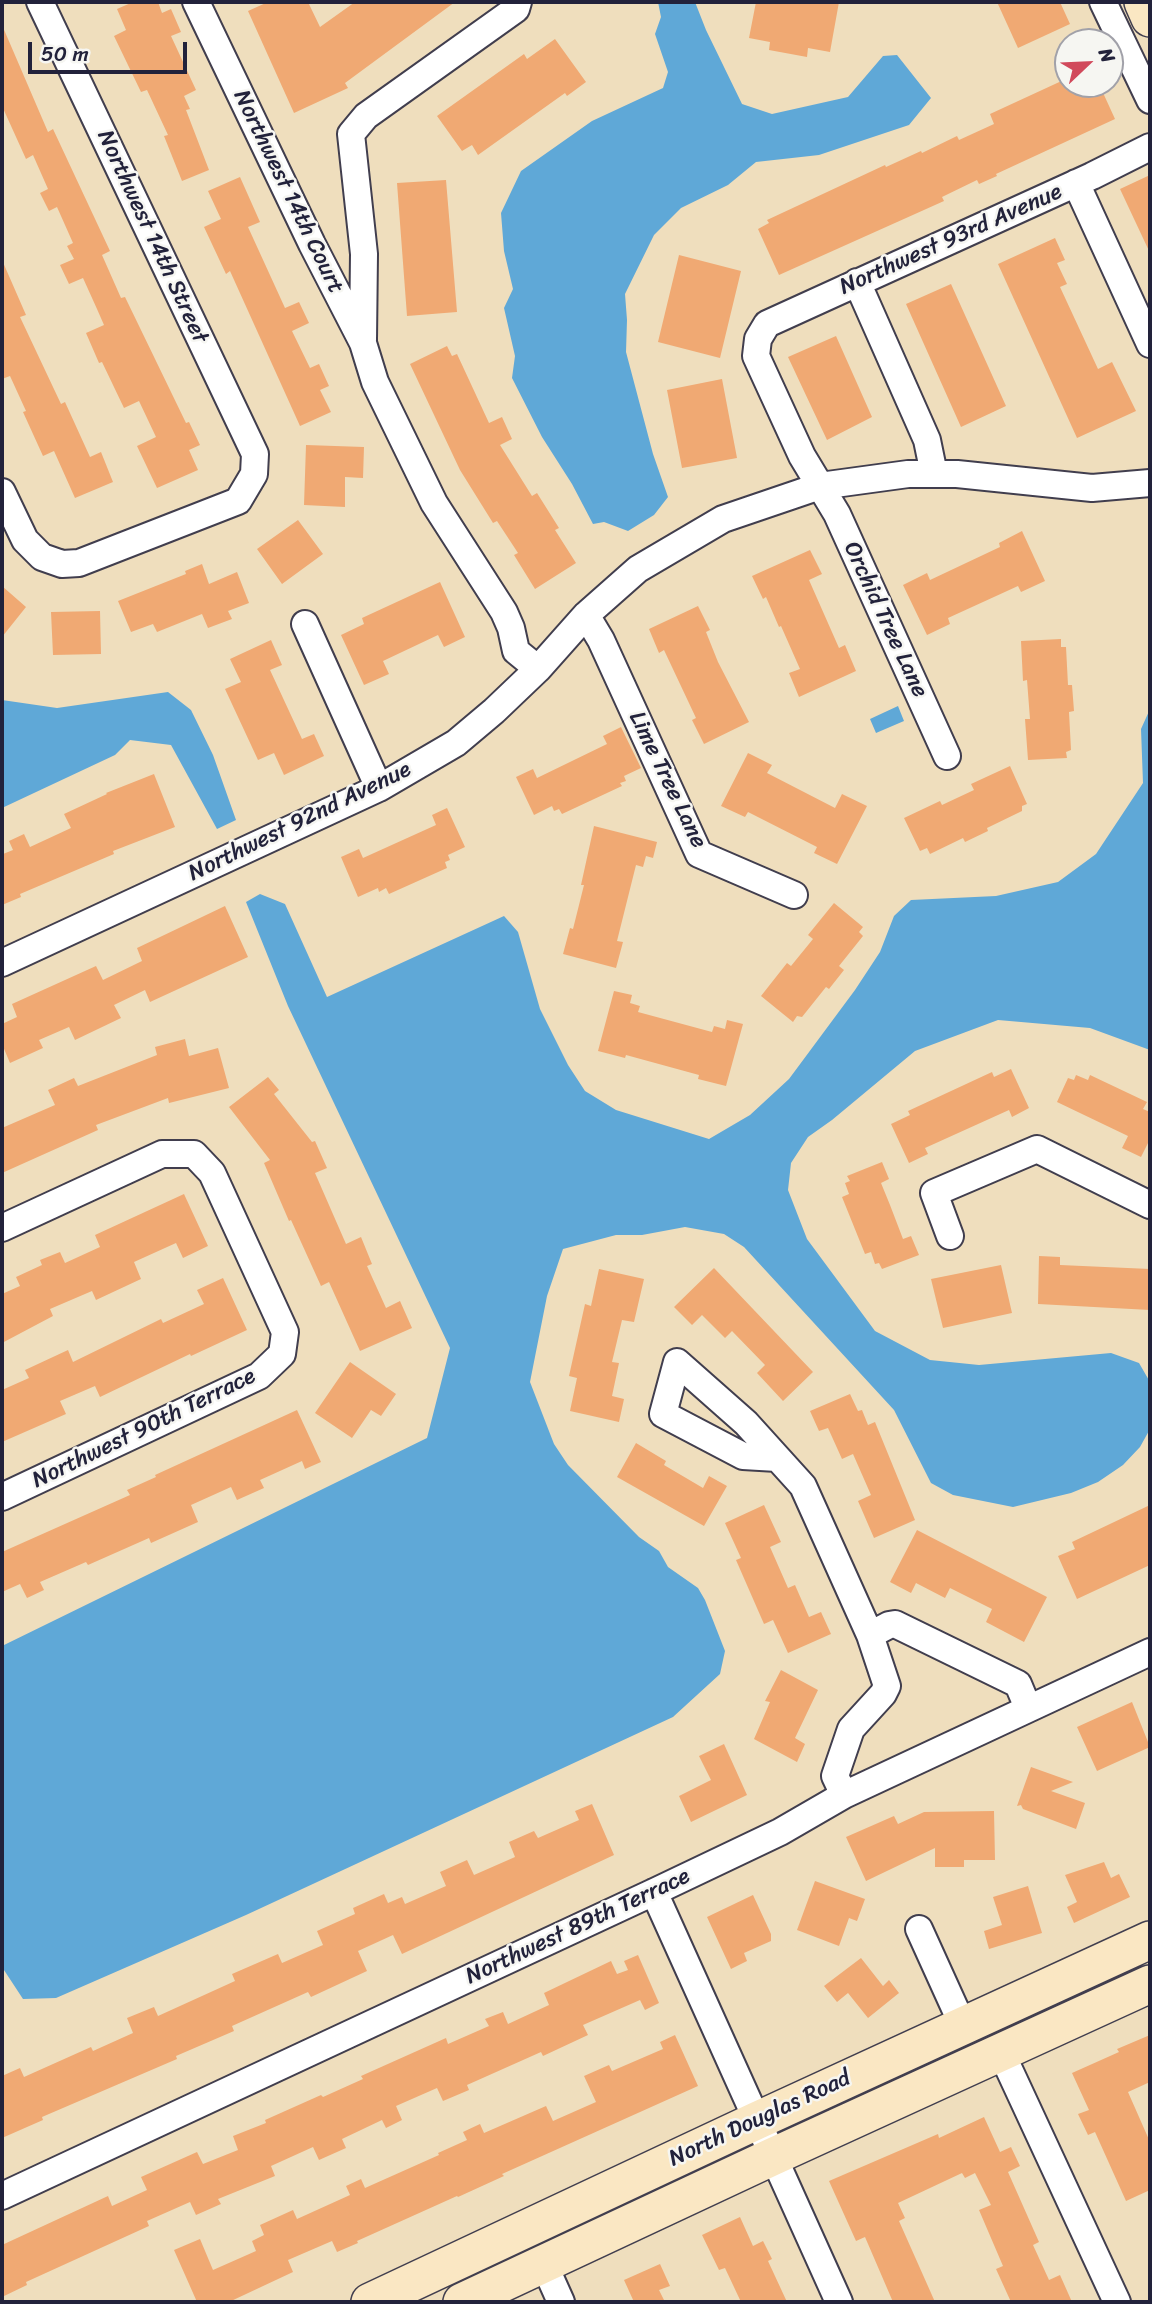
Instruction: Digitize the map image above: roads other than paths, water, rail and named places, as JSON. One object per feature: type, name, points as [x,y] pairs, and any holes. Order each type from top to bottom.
[{"type":"main road","points":[[1143,2],[1150,18]]},
{"type":"main road","name":"North Douglas Road","points":[[370,2302],[756,2120],[1150,1940]]},
{"type":"main road","name":"North Douglas Road","points":[[462,2302],[1150,1984]]},
{"type":"street","name":"Northwest 14th Street","points":[[2,492],[25,540],[42,557],[62,564],[79,563],[237,501],[254,474],[255,454],[40,2]]},
{"type":"street","name":"Northwest 14th Court","points":[[196,2],[312,244],[363,343],[375,382],[433,503],[504,612],[516,651],[538,669]]},
{"type":"street","points":[[1103,2],[1150,100]]},
{"type":"street","name":"Northwest 14th Court","points":[[363,343],[364,254],[351,134],[366,116],[517,5]]},
{"type":"street","name":"Northwest 93rd Avenue","points":[[758,339],[766,324],[1150,147]]},
{"type":"street","points":[[1076,183],[1150,344]]},
{"type":"street","points":[[857,282],[927,440],[934,474]]},
{"type":"street","name":"Orchid Tree Lane","points":[[758,339],[755,356],[802,456],[837,514],[947,756]]},
{"type":"street","name":"Northwest 92nd Avenue","points":[[2,963],[379,788],[456,743],[538,669],[586,615],[638,569],[723,519],[820,486],[896,475],[934,474],[1092,488],[1150,483]]},
{"type":"street","name":"Lime Tree Lane","points":[[586,615],[601,640],[699,854],[794,895]]},
{"type":"street","points":[[305,624],[379,788]]},
{"type":"street","points":[[950,1236],[934,1193],[1037,1149],[1150,1205]]},
{"type":"street","name":"Northwest 90th Terrace","points":[[2,1228],[162,1154],[194,1154],[212,1173],[285,1332],[282,1354],[259,1376],[2,1497]]},
{"type":"street","points":[[777,1458],[803,1486],[870,1635],[887,1686],[851,1729],[835,1776],[844,1795]]},
{"type":"street","points":[[870,1635],[895,1624],[1018,1684],[1028,1708]]},
{"type":"street","name":"Northwest 89th Terrace","points":[[2,2196],[654,1892],[780,1832],[844,1795],[1150,1652]]},
{"type":"street","points":[[654,1892],[839,2302]]},
{"type":"street","points":[[919,1929],[963,2026]]},
{"type":"street","points":[[1001,2052],[1117,2302]]},
{"type":"street","points":[[544,2264],[561,2302]]},
{"type":"water","points":[[658,2],[695,2],[742,104],[772,114],[848,97],[883,56],[897,55],[931,98],[909,125],[819,155],[756,162],[728,185],[681,208],[654,235],[625,294],[626,352],[653,454],[668,497],[654,515],[628,531],[604,522],[593,524],[572,484],[542,437],[512,378],[515,356],[504,308],[513,289],[504,251],[501,213],[521,171],[592,121],[663,88],[668,72],[655,34],[661,17]]},
{"type":"water","points":[[168,692],[191,710],[213,755],[236,820],[217,829],[171,745],[130,740],[115,755],[2,808],[2,700],[57,708]]},
{"type":"water","points":[[898,706],[904,721],[876,733],[870,719]]},
{"type":"water","points":[[1150,709],[1150,1050],[1090,1028],[998,1020],[915,1051],[808,1137],[791,1163],[788,1190],[807,1239],[875,1331],[930,1360],[979,1365],[1111,1353],[1139,1363],[1150,1382],[1150,1429],[1140,1447],[1123,1465],[1098,1482],[1071,1493],[1013,1507],[953,1495],[931,1483],[894,1410],[744,1247],[724,1234],[685,1227],[642,1235],[616,1235],[563,1249],[547,1296],[530,1382],[554,1444],[568,1465],[639,1537],[659,1551],[668,1567],[698,1588],[725,1651],[720,1674],[673,1717],[246,1915],[56,1998],[23,1999],[2,1967],[2,1646],[427,1438],[450,1348],[288,1006],[246,902],[260,894],[285,904],[327,997],[504,916],[518,932],[540,1009],[568,1065],[585,1091],[616,1110],[709,1139],[750,1115],[789,1079],[880,952],[894,916],[911,900],[996,896],[1058,882],[1096,854],[1143,783],[1141,729]]}]
